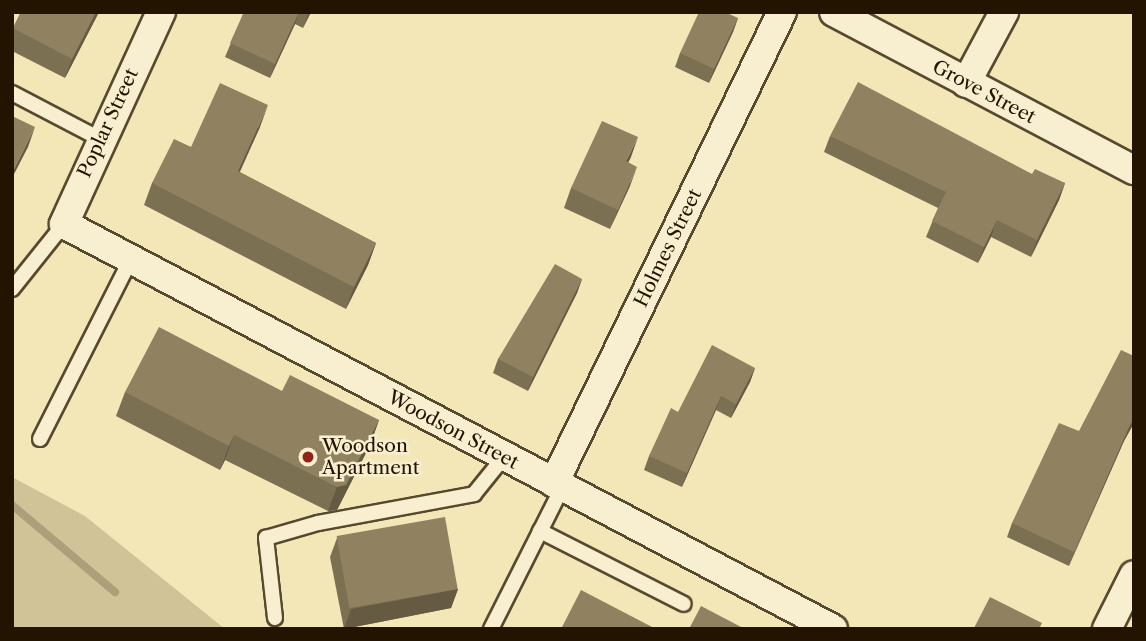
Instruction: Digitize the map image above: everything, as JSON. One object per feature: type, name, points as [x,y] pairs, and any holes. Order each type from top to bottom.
[{"type":"street","name":"Poplar Street","points":[[69,227],[100,139],[161,12]]},
{"type":"street","name":"Holmes Street","points":[[558,486],[782,12]]},
{"type":"street","name":"Grove Street","points":[[834,12],[1134,170]]},
{"type":"street","points":[[966,83],[1004,12]]},
{"type":"street","name":"Woodson Street","points":[[69,227],[833,629]]},
{"type":"street","points":[[1107,629],[1134,575]]},
{"type":"lane","points":[[12,93],[100,139]]},
{"type":"lane","points":[[12,289],[69,227]]},
{"type":"lane","points":[[40,439],[130,261]]},
{"type":"lane","points":[[275,618],[266,538],[318,523],[474,494],[503,457]]},
{"type":"lane","points":[[491,629],[540,531],[558,486]]},
{"type":"lane","points":[[540,531],[684,604]]},
{"type":"shaded area","points":[[12,477],[85,516],[225,629],[12,629]]},
{"type":"building","points":[[21,12],[96,12],[72,59],[13,28]]},
{"type":"building","points":[[244,12],[299,12],[275,64],[230,43]]},
{"type":"building","points":[[699,12],[725,12],[738,18],[714,69],[680,53]]},
{"type":"building","points":[[858,82],[1032,174],[1035,169],[1065,183],[1037,240],[997,220],[984,247],[932,221],[946,192],[830,136]]},
{"type":"building","points":[[220,83],[268,105],[238,171],[376,243],[354,287],[152,183],[174,139],[191,147]]},
{"type":"building","points":[[12,116],[35,127],[12,173]]},
{"type":"building","points":[[602,121],[638,137],[626,161],[637,167],[618,210],[571,188]]},
{"type":"building","points":[[555,264],[582,279],[533,377],[498,359]]},
{"type":"building","points":[[159,327],[282,391],[290,375],[379,420],[346,485],[337,487],[234,435],[229,446],[125,392]]},
{"type":"building","points":[[712,345],[755,368],[736,404],[721,396],[687,473],[649,456],[671,408],[678,412]]},
{"type":"building","points":[[1121,350],[1134,356],[1134,418],[1074,552],[1012,523],[1059,423],[1079,431]]},
{"type":"building","points":[[445,517],[458,589],[349,608],[337,536]]},
{"type":"building","points":[[581,590],[656,629],[561,629]]},
{"type":"building","points":[[990,597],[1042,623],[1039,629],[974,628]]},
{"type":"building","points":[[701,606],[745,629],[689,629]]},
{"type":"waterway","points":[[12,505],[115,592]]},
{"type":"place","name":"Woodson Apartment","points":[[308,457]]}]
